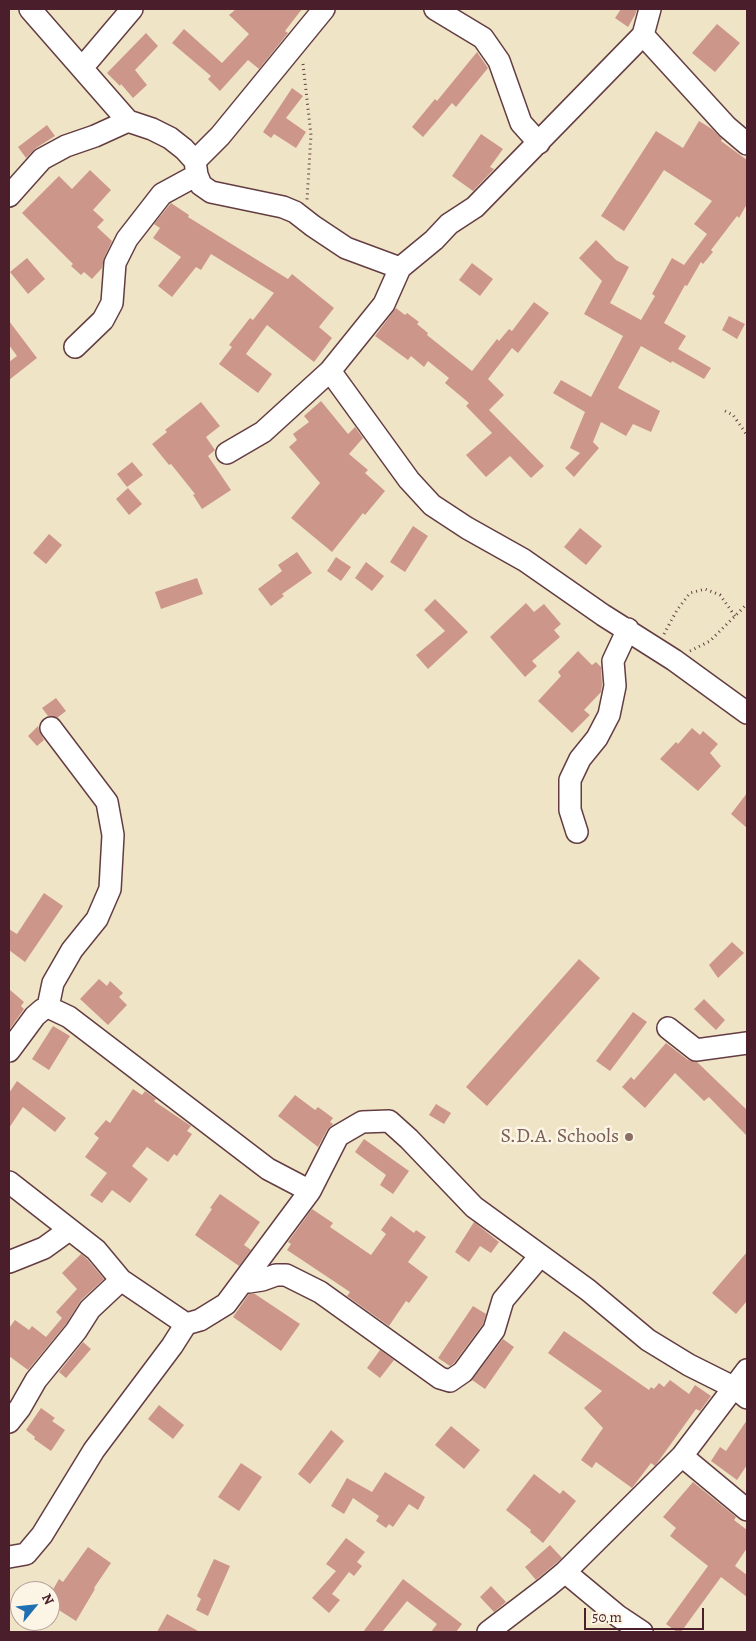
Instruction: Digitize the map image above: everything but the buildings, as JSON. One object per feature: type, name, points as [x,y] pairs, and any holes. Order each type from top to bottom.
[{"type":"street","points":[[30,9],[128,121],[152,129],[170,138],[184,149],[196,168],[202,185],[211,192],[283,207],[295,212],[346,248],[400,268]]},
{"type":"street","points":[[82,68],[132,9]]},
{"type":"street","points":[[75,347],[103,320],[112,303],[115,262],[127,239],[162,194],[196,168],[324,9]]},
{"type":"street","points":[[435,9],[483,38],[498,61],[522,123],[539,143]]},
{"type":"street","points":[[227,453],[263,432],[330,371],[384,304],[400,268],[434,240],[449,224],[475,207],[539,143],[643,35],[650,9]]},
{"type":"street","points":[[643,35],[726,127],[747,144]]},
{"type":"street","points":[[9,196],[42,159],[66,146],[128,121]]},
{"type":"street","points":[[330,371],[409,480],[432,505],[467,528],[524,560],[665,654],[747,713]]},
{"type":"street","points":[[577,832],[570,810],[570,780],[580,759],[597,738],[609,715],[615,686],[613,661],[628,630]]},
{"type":"street","points":[[9,1051],[35,1016],[48,1007],[53,984],[72,950],[97,919],[110,889],[113,834],[107,802],[51,728]]},
{"type":"street","points":[[48,1007],[69,1016],[268,1169],[310,1191]]},
{"type":"street","points":[[668,1028],[696,1050],[747,1043]]},
{"type":"street","points":[[9,1557],[26,1554],[42,1535],[94,1450],[172,1346],[186,1324],[200,1320],[226,1304],[310,1191],[338,1136],[362,1122],[389,1121],[474,1206],[588,1290],[648,1340],[689,1366],[741,1393]]},
{"type":"street","points":[[9,1182],[96,1250],[121,1280],[186,1324]]},
{"type":"street","points":[[9,1262],[44,1248],[69,1230]]},
{"type":"street","points":[[243,1280],[249,1282],[276,1275],[286,1275],[320,1292],[440,1378],[450,1382],[463,1372],[494,1330],[503,1300],[540,1256]]},
{"type":"street","points":[[9,1422],[20,1408],[36,1380],[76,1331],[90,1309],[121,1280]]},
{"type":"street","points":[[488,1632],[564,1572],[682,1456],[707,1422],[741,1393],[747,1370]]},
{"type":"street","points":[[682,1456],[747,1510]]},
{"type":"street","points":[[564,1572],[618,1616],[642,1632]]},
{"type":"path","points":[[302,36],[303,73],[311,135],[305,220]]},
{"type":"path","points":[[724,411],[733,415],[747,435]]},
{"type":"path","points":[[665,654],[677,610],[690,593],[705,589],[720,595],[735,616]]},
{"type":"path","points":[[665,654],[710,642],[747,604]]},
{"type":"place","name":"S.D.A. Schools","points":[[629,1137]]}]
